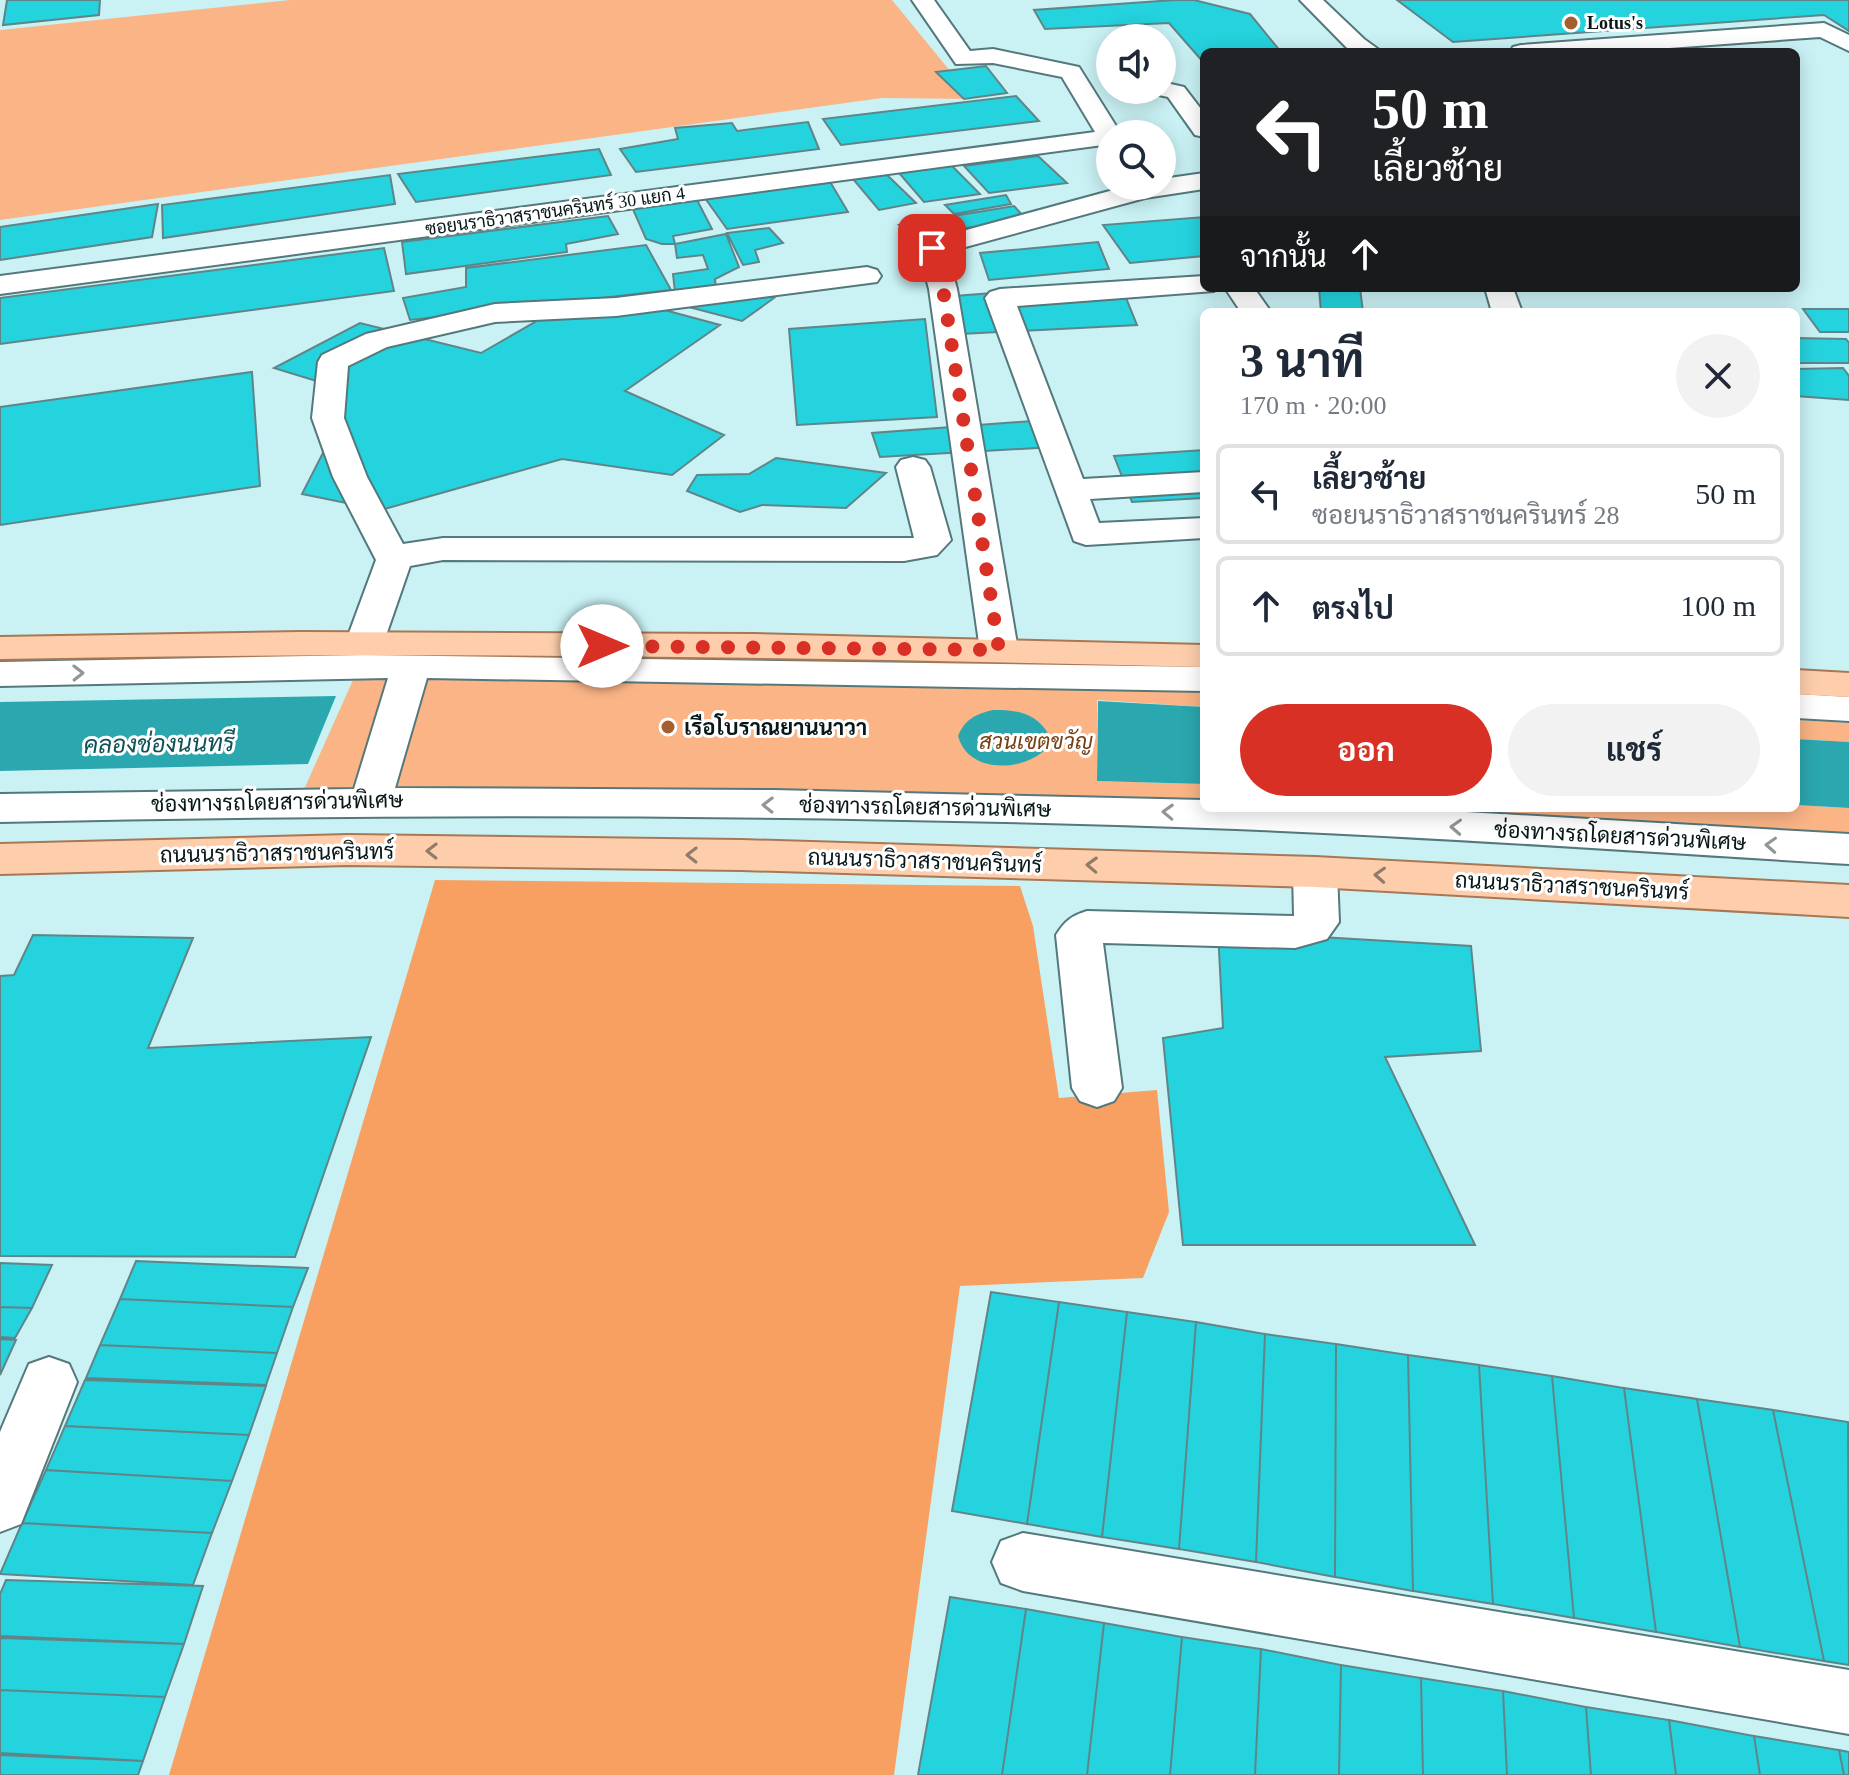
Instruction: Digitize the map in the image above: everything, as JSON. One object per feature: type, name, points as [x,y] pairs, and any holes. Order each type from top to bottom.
[{"type":"main road","points":[[0,648],[364,644],[999,650],[1200,656]]},
{"type":"main road","points":[[1800,682],[1849,685]]},
{"type":"main road","name":"ถนนนราธิวาสราชนครินทร์","points":[[0,859],[348,850],[741,855],[1315,872],[1849,901]]},
{"type":"street","points":[[923,0],[964,59],[993,56],[1096,77]]},
{"type":"street","points":[[1311,0],[1364,48]]},
{"type":"street","points":[[1576,48],[1824,30],[1849,44]]},
{"type":"street","points":[[1071,72],[1100,120]]},
{"type":"street","points":[[1176,92],[1200,125]]},
{"type":"street","name":"ซอยนราธิวาสราชนครินทร์ 30 แยก 4","points":[[0,285],[1096,138]]},
{"type":"street","points":[[1176,184],[1200,181]]},
{"type":"street","points":[[999,650],[943,289],[932,248],[1100,200]]},
{"type":"street","points":[[394,560],[350,477],[328,418],[333,362],[377,340],[495,313],[616,307],[867,276]]},
{"type":"street","points":[[1200,285],[1000,298],[1086,534],[1200,528]]},
{"type":"street","points":[[364,644],[394,560],[408,554],[443,549],[915,549],[933,540],[913,467]]},
{"type":"street","points":[[1070,490],[1200,482]]},
{"type":"street","points":[[0,674],[411,666],[1200,679]]},
{"type":"street","points":[[371,800],[411,666]]},
{"type":"street","points":[[1800,706],[1849,709]]},
{"type":"street","name":"ช่องทางรถโดยสารด่วนพิเศษ","points":[[0,808],[371,800],[1061,809],[1243,815],[1849,849]]},
{"type":"street","points":[[1097,1088],[1079,935],[1087,927],[1295,932],[1311,928],[1317,922],[1315,872]]},
{"type":"street","points":[[0,1504],[49,1382]]},
{"type":"street","points":[[1023,1562],[1849,1702]]},
{"type":"green space","points":[[290,0],[892,0],[973,99],[882,98],[0,220],[0,30]]},
{"type":"green space","name":"สวนเขตขวัญ","points":[[353,680],[1200,686],[1200,707],[1097,700],[1097,781],[1200,784],[1200,804],[302,794]]},
{"type":"green space","points":[[1800,720],[1849,723],[1849,742],[1800,739]]},
{"type":"green space","points":[[1800,805],[1849,808],[1849,839],[1360,812],[1800,812]]},
{"type":"shaded area","points":[[435,880],[1020,886],[1033,926],[1059,1098],[1157,1090],[1169,1212],[1143,1278],[960,1286],[894,1775],[169,1775]]},
{"type":"water","name":"คลองช่องนนทรี","points":[[336,696],[308,764],[0,771],[0,702]]},
{"type":"water","points":[[1098,701],[1200,707],[1200,784],[1097,781]]},
{"type":"water","points":[[993,710],[1031,716],[1048,733],[1044,751],[1034,758],[1008,765],[983,763],[972,757],[958,736],[972,718]]},
{"type":"water","points":[[1800,739],[1849,742],[1849,808],[1800,805]]},
{"type":"building","points":[[7,0],[100,0],[99,15],[3,25]]},
{"type":"building","points":[[1194,0],[1250,14],[1278,48],[1200,48],[1200,58],[1176,31],[1176,24],[1096,24],[1096,27],[1045,29],[1034,10]]},
{"type":"building","name":"Lotus's","points":[[1397,0],[1849,0],[1849,31],[1824,15],[1453,42]]},
{"type":"building","points":[[986,66],[1007,93],[964,99],[936,72]]},
{"type":"building","points":[[1016,96],[1039,121],[841,145],[823,119]]},
{"type":"building","points":[[808,122],[819,149],[636,172],[620,149],[678,139],[675,128],[732,123],[737,131]]},
{"type":"building","points":[[599,149],[611,175],[416,202],[398,174]]},
{"type":"building","points":[[1038,156],[1067,183],[989,193],[964,166]]},
{"type":"building","points":[[951,165],[980,194],[924,202],[899,173]]},
{"type":"building","points":[[886,174],[916,203],[879,210],[853,179]]},
{"type":"building","points":[[390,175],[395,204],[163,238],[162,205]]},
{"type":"building","points":[[829,180],[848,212],[727,229],[705,198]]},
{"type":"building","points":[[1006,195],[1011,204],[954,214],[945,205]]},
{"type":"building","points":[[696,198],[712,229],[673,236],[675,244],[646,239],[632,207]]},
{"type":"building","points":[[158,204],[152,237],[0,260],[0,227]]},
{"type":"building","points":[[1014,206],[1026,219],[912,236],[899,225]]},
{"type":"building","points":[[608,216],[618,234],[566,244],[567,252],[406,274],[402,242]]},
{"type":"building","points":[[1200,217],[1200,256],[1130,263],[1103,225]]},
{"type":"building","points":[[769,228],[783,243],[755,250],[759,262],[743,265],[727,233]]},
{"type":"building","points":[[726,234],[739,267],[715,279],[716,288],[675,292],[673,274],[708,269],[703,255],[677,258],[675,244]]},
{"type":"building","points":[[1098,242],[1109,269],[989,280],[980,253]]},
{"type":"building","points":[[646,245],[671,290],[410,320],[403,298],[466,287],[466,268]]},
{"type":"building","points":[[384,248],[394,291],[0,344],[0,298]]},
{"type":"building","points":[[1120,283],[1137,325],[961,334],[955,296]]},
{"type":"building","points":[[725,286],[774,298],[742,321],[681,305]]},
{"type":"building","points":[[1319,292],[1360,292],[1362,308],[1321,308]]},
{"type":"building","points":[[631,301],[720,325],[625,391],[724,435],[672,475],[562,459],[381,510],[302,494],[326,447],[323,383],[274,368],[360,323],[481,353],[556,310]]},
{"type":"building","points":[[1803,309],[1849,309],[1849,332],[1820,332]]},
{"type":"building","points":[[925,319],[937,417],[797,425],[789,329]]},
{"type":"building","points":[[1800,338],[1846,339],[1849,343],[1849,363],[1800,363]]},
{"type":"building","points":[[1843,368],[1849,376],[1849,400],[1800,396],[1800,369]]},
{"type":"building","points":[[252,372],[260,486],[0,525],[0,407]]},
{"type":"building","points":[[1045,420],[1054,447],[880,457],[872,433]]},
{"type":"building","points":[[1200,450],[1200,498],[1132,502],[1114,456]]},
{"type":"building","points":[[776,458],[886,473],[846,508],[762,505],[740,512],[687,491],[697,475],[749,474]]},
{"type":"building","points":[[1218,931],[1471,946],[1481,1051],[1385,1057],[1475,1245],[1183,1245],[1163,1038],[1223,1028]]},
{"type":"building","points":[[33,935],[193,938],[148,1048],[371,1037],[295,1257],[0,1256],[0,976],[14,975]]},
{"type":"building","points":[[136,1261],[308,1268],[293,1307],[120,1299]]},
{"type":"building","points":[[0,1263],[52,1265],[32,1308],[0,1307]]},
{"type":"building","points":[[991,1292],[1059,1302],[1027,1524],[952,1511]]},
{"type":"building","points":[[120,1299],[293,1307],[277,1353],[100,1345]]},
{"type":"building","points":[[1059,1302],[1127,1312],[1102,1537],[1027,1524]]},
{"type":"building","points":[[0,1307],[32,1308],[15,1338],[0,1337]]},
{"type":"building","points":[[1127,1312],[1196,1322],[1179,1549],[1102,1537]]},
{"type":"building","points":[[1196,1322],[1265,1334],[1256,1562],[1179,1549]]},
{"type":"building","points":[[1265,1334],[1336,1344],[1335,1577],[1256,1562]]},
{"type":"building","points":[[0,1339],[16,1340],[0,1375]]},
{"type":"building","points":[[1336,1344],[1408,1355],[1413,1591],[1335,1577]]},
{"type":"building","points":[[100,1345],[277,1353],[266,1385],[86,1378]]},
{"type":"building","points":[[1408,1355],[1479,1365],[1493,1604],[1413,1591]]},
{"type":"building","points":[[1479,1365],[1552,1376],[1574,1618],[1493,1604]]},
{"type":"building","points":[[1552,1376],[1624,1388],[1656,1632],[1574,1618]]},
{"type":"building","points":[[85,1380],[266,1386],[249,1435],[65,1426]]},
{"type":"building","points":[[1624,1388],[1697,1399],[1740,1647],[1656,1632]]},
{"type":"building","points":[[1697,1399],[1773,1410],[1824,1661],[1740,1647]]},
{"type":"building","points":[[1773,1410],[1848,1422],[1849,1665],[1824,1661]]},
{"type":"building","points":[[65,1426],[249,1435],[232,1481],[46,1470]]},
{"type":"building","points":[[46,1470],[232,1481],[212,1533],[22,1523]]},
{"type":"building","points":[[22,1523],[212,1533],[193,1585],[0,1574]]},
{"type":"building","points":[[6,1580],[203,1586],[184,1644],[0,1638],[0,1594]]},
{"type":"building","points":[[950,1597],[1026,1609],[1002,1775],[918,1775]]},
{"type":"building","points":[[1026,1609],[1104,1623],[1087,1775],[1002,1775]]},
{"type":"building","points":[[1104,1623],[1182,1637],[1170,1775],[1087,1775]]},
{"type":"building","points":[[0,1636],[184,1644],[165,1697],[0,1690]]},
{"type":"building","points":[[1182,1637],[1261,1649],[1255,1775],[1170,1775]]},
{"type":"building","points":[[1261,1649],[1341,1665],[1339,1775],[1255,1775]]},
{"type":"building","points":[[1341,1665],[1421,1678],[1423,1775],[1339,1775]]},
{"type":"building","points":[[1421,1678],[1503,1691],[1507,1775],[1423,1775]]},
{"type":"building","points":[[0,1690],[165,1697],[143,1761],[0,1755]]},
{"type":"building","points":[[1503,1691],[1586,1707],[1591,1775],[1507,1775]]},
{"type":"building","points":[[1586,1707],[1669,1720],[1676,1775],[1591,1775]]},
{"type":"building","points":[[1669,1720],[1754,1736],[1760,1775],[1676,1775]]},
{"type":"building","points":[[1754,1736],[1839,1750],[1844,1775],[1760,1775]]},
{"type":"building","points":[[1839,1750],[1849,1752],[1849,1775],[1844,1775]]},
{"type":"building","points":[[0,1753],[143,1761],[138,1775],[0,1775]]},
{"type":"place","name":"Lotus's","points":[[1571,23]]},
{"type":"place","name":"เรือโบราณยานนาวา","points":[[668,727]]},
{"type":"route","points":[[602,646],[999,650],[943,289],[932,248]]}]
